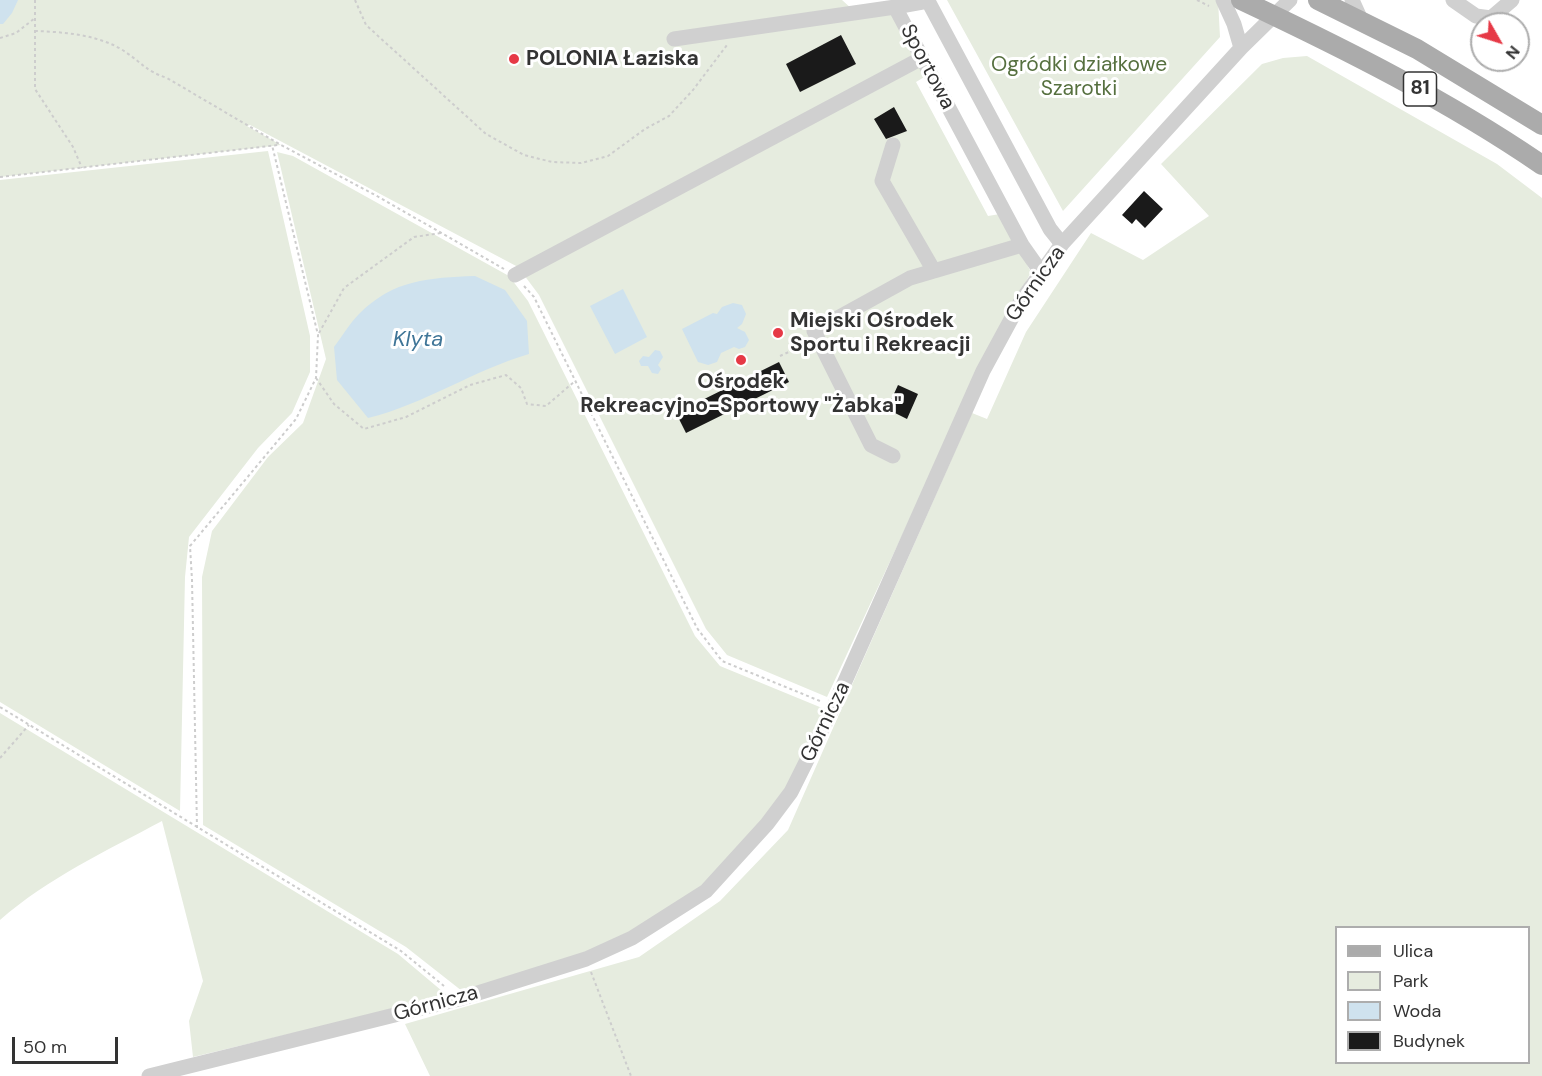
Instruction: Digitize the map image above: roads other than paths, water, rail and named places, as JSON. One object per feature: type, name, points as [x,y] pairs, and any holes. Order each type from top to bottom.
[{"type":"main road","name":"81","points":[[1241,0],[1437,98],[1542,165]]},
{"type":"main road","name":"81","points":[[1318,0],[1417,49],[1542,125]]},
{"type":"street","name":"Górnicza","points":[[149,1076],[459,999],[586,959],[632,938],[706,891],[767,824],[791,792],[834,706],[983,371],[1021,301],[1062,244],[1241,48],[1290,0]]},
{"type":"street","points":[[1352,0],[1362,22]]},
{"type":"street","points":[[1453,0],[1476,16],[1491,18],[1512,0]]},
{"type":"street","name":"Sportowa","points":[[1041,272],[1022,245],[922,58],[885,5],[927,1],[1050,229],[1062,244]]},
{"type":"street","points":[[1216,3],[1234,24],[1241,48]]},
{"type":"street","points":[[674,39],[885,5]]},
{"type":"street","points":[[514,275],[922,58]]},
{"type":"street","points":[[893,145],[882,181],[934,271]]},
{"type":"street","points":[[893,456],[871,445],[814,332],[910,278],[1022,245]]},
{"type":"water","points":[[0,0],[18,0],[12,13],[3,24],[0,24]]},
{"type":"water","name":"Klyta","points":[[475,276],[505,290],[527,321],[529,354],[389,412],[368,418],[337,380],[334,347],[349,326],[372,302],[399,287],[427,280]]},
{"type":"water","points":[[623,289],[647,337],[615,354],[590,306]]},
{"type":"water","points":[[733,303],[742,305],[746,314],[742,324],[737,328],[745,332],[749,340],[745,347],[739,349],[734,347],[721,353],[717,362],[708,365],[698,362],[682,329],[713,313],[717,314],[722,307]]},
{"type":"water","points":[[655,350],[660,351],[663,357],[658,365],[661,369],[658,374],[652,373],[648,366],[641,366],[639,361],[643,356],[649,357]]},
{"type":"place","name":"POLONIA Łaziska","points":[[514,59]]},
{"type":"place","name":"Miejski Ośrodek Sportu i Rekreacji","points":[[778,333]]},
{"type":"place","name":"Ośrodek Rekreacyjno-Sportowy \"Żabka\"","points":[[741,360]]},
{"type":"park label","name":"Ogródki działkowe Szarotki","points":[[1079,77]]}]
